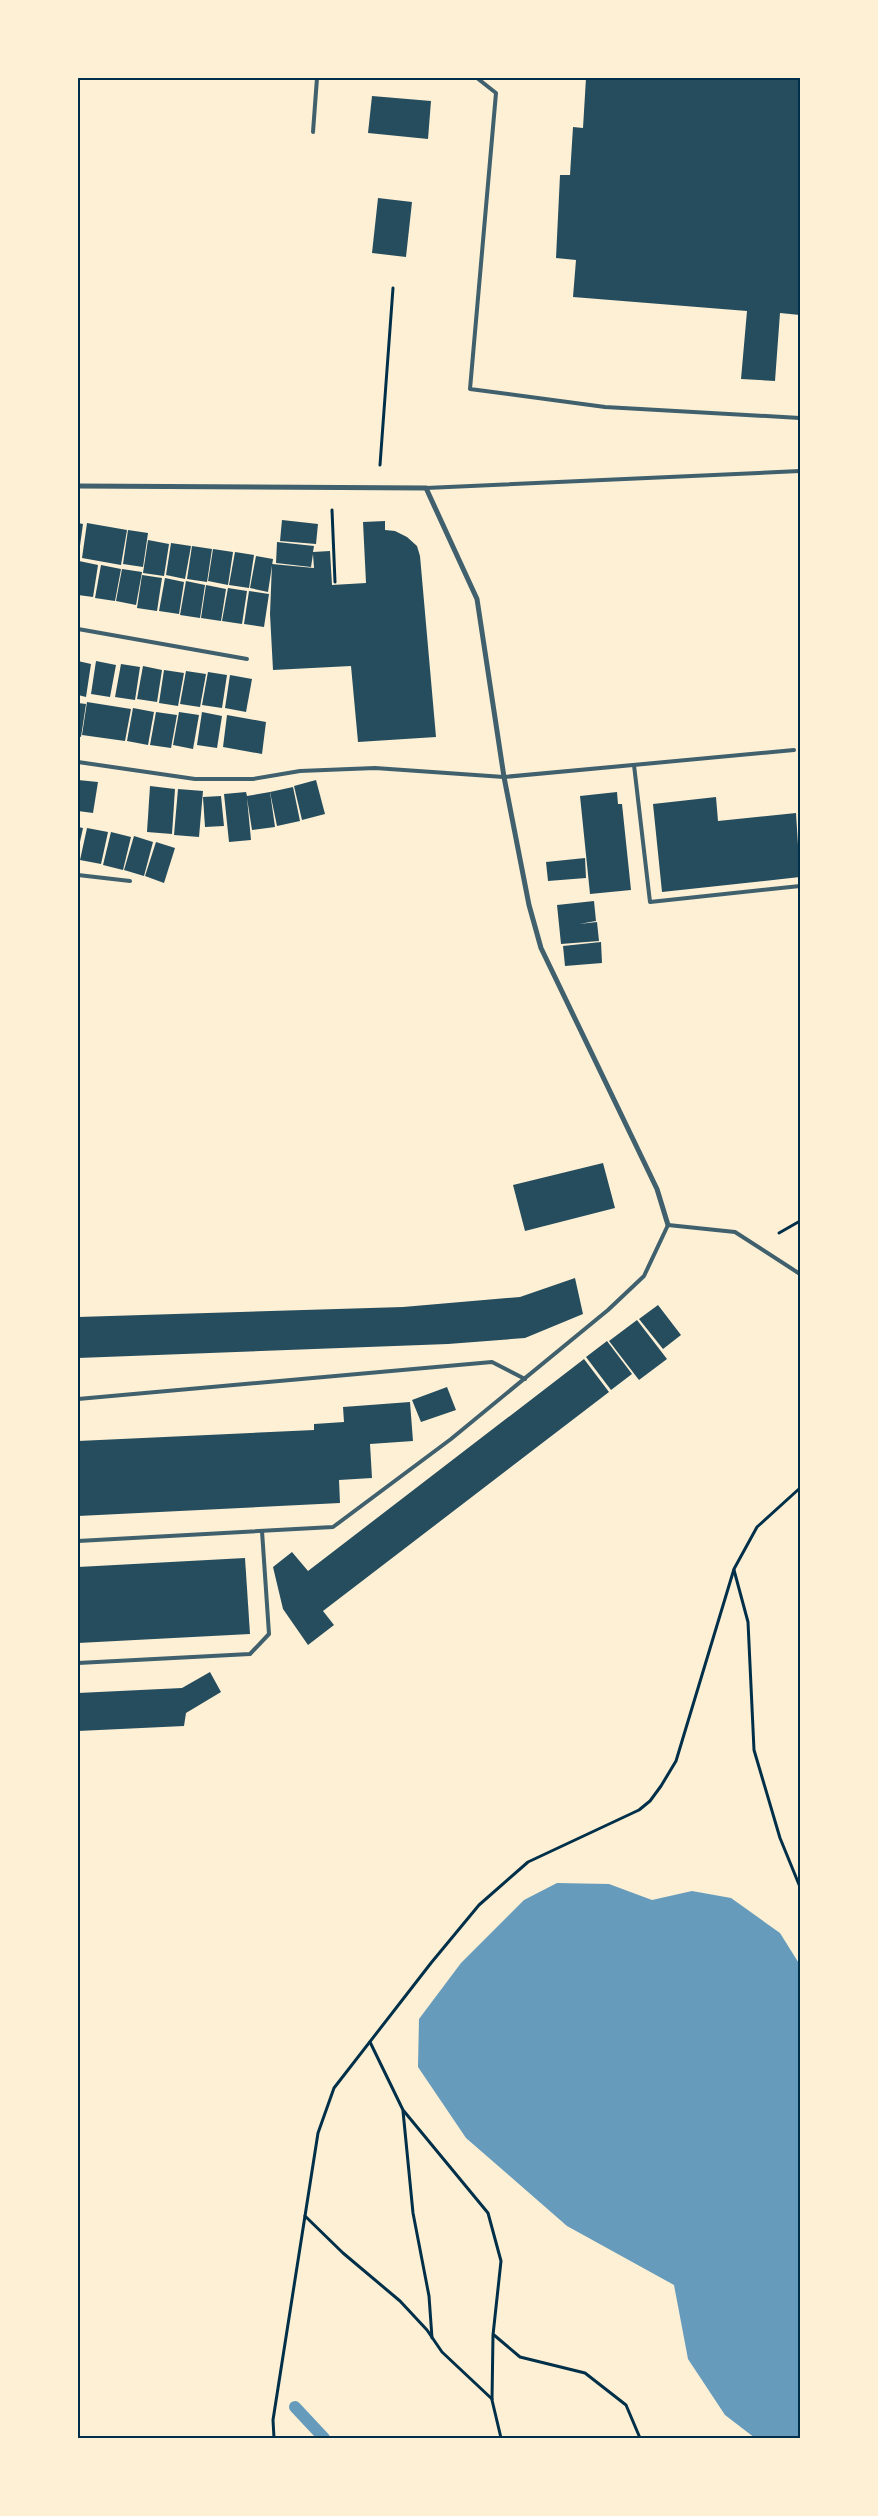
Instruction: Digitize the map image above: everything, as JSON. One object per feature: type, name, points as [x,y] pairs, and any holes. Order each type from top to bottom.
[{"type":"street","points":[[78,486],[426,488],[477,599],[504,777],[529,905],[541,948],[657,1189],[668,1225]]},
{"type":"lane","points":[[312,132],[317,78]]},
{"type":"lane","points":[[477,78],[496,93],[470,389],[606,407],[800,418]]},
{"type":"lane","points":[[426,488],[800,471]]},
{"type":"lane","points":[[78,629],[247,659]]},
{"type":"lane","points":[[78,762],[195,778],[253,778],[300,771],[366,768],[504,777],[794,750]]},
{"type":"lane","points":[[634,765],[650,902],[800,886]]},
{"type":"lane","points":[[78,875],[130,881]]},
{"type":"lane","points":[[78,1540],[334,1527],[451,1440],[608,1310],[644,1276],[668,1225],[735,1232],[800,1274]]},
{"type":"lane","points":[[78,1399],[492,1362],[525,1379]]},
{"type":"lane","points":[[78,1663],[250,1654],[269,1634],[262,1531]]},
{"type":"path","points":[[378,488],[394,288]]},
{"type":"path","points":[[331,487],[335,582]]},
{"type":"path","points":[[274,2438],[273,2420],[318,2133],[334,2088],[479,1905],[528,1862],[638,1810],[650,1801],[662,1786],[676,1761],[734,1569],[756,1526],[800,1488]]},
{"type":"path","points":[[734,1569],[748,1622],[754,1750],[780,1838],[800,1887]]},
{"type":"path","points":[[370,2042],[403,2110],[488,2213],[501,2261],[493,2335],[492,2400],[501,2438]]},
{"type":"path","points":[[403,2110],[413,2213],[428,2296],[432,2339]]},
{"type":"path","points":[[305,2216],[343,2253],[400,2301],[463,2374],[492,2400]]},
{"type":"path","points":[[493,2335],[520,2357],[585,2373],[626,2405],[640,2438]]},
{"type":"water","points":[[557,1883],[609,1884],[652,1900],[692,1891],[731,1898],[780,1933],[800,1965],[800,2438],[755,2438],[725,2415],[688,2359],[674,2285],[567,2226],[466,2138],[418,2067],[419,2019],[461,1963],[524,1900]]},
{"type":"building","points":[[586,78],[800,78],[800,315],[780,313],[775,381],[741,379],[747,311],[573,297],[576,260],[556,258],[560,175],[570,175],[573,127],[583,128]]},
{"type":"building","points":[[372,96],[431,101],[428,139],[368,133]]},
{"type":"building","points":[[378,198],[412,202],[406,257],[372,253]]},
{"type":"building","points":[[282,520],[318,524],[316,544],[280,541]]},
{"type":"building","points":[[385,521],[385,530],[395,531],[407,537],[417,546],[420,556],[436,737],[358,742],[351,666],[273,670],[270,614],[272,564],[314,568],[313,554],[311,567],[276,563],[277,542],[314,546],[313,552],[330,551],[332,585],[366,583],[363,522]]},
{"type":"building","points":[[78,523],[83,524],[79,553],[78,553]]},
{"type":"building","points":[[87,523],[127,530],[121,565],[82,558]]},
{"type":"building","points":[[128,530],[148,533],[143,567],[123,564]]},
{"type":"building","points":[[148,540],[169,544],[164,576],[143,573]]},
{"type":"building","points":[[171,543],[191,546],[185,579],[166,575]]},
{"type":"building","points":[[192,546],[212,549],[207,582],[187,579]]},
{"type":"building","points":[[213,549],[233,552],[228,585],[208,581]]},
{"type":"building","points":[[235,552],[254,555],[249,588],[229,585]]},
{"type":"building","points":[[256,556],[273,559],[268,592],[250,588]]},
{"type":"building","points":[[79,561],[98,565],[93,597],[78,595]]},
{"type":"building","points":[[101,565],[121,569],[115,601],[95,598]]},
{"type":"building","points":[[122,569],[142,572],[136,605],[116,601]]},
{"type":"building","points":[[142,575],[162,578],[157,611],[137,608]]},
{"type":"building","points":[[165,578],[184,582],[179,614],[159,611]]},
{"type":"building","points":[[186,581],[205,585],[200,618],[180,615]]},
{"type":"building","points":[[206,585],[226,589],[221,621],[201,618]]},
{"type":"building","points":[[228,588],[247,591],[242,624],[222,621]]},
{"type":"building","points":[[249,591],[269,594],[264,627],[244,624]]},
{"type":"building","points":[[78,661],[91,664],[86,697],[78,695]]},
{"type":"building","points":[[96,661],[116,665],[110,697],[91,694]]},
{"type":"building","points":[[121,664],[140,667],[135,700],[115,697]]},
{"type":"building","points":[[143,666],[162,670],[157,702],[137,699]]},
{"type":"building","points":[[164,670],[184,673],[178,706],[159,703]]},
{"type":"building","points":[[186,671],[206,674],[200,707],[180,704]]},
{"type":"building","points":[[208,672],[227,675],[222,708],[202,705]]},
{"type":"building","points":[[230,675],[252,679],[246,712],[225,708]]},
{"type":"building","points":[[87,702],[131,709],[125,741],[82,735]]},
{"type":"building","points":[[78,703],[86,704],[81,737],[78,736]]},
{"type":"building","points":[[133,708],[154,712],[148,745],[127,741]]},
{"type":"building","points":[[156,712],[177,715],[171,748],[150,745]]},
{"type":"building","points":[[179,712],[199,715],[193,749],[173,745]]},
{"type":"building","points":[[202,712],[222,716],[217,748],[197,745]]},
{"type":"building","points":[[227,715],[266,722],[262,754],[223,747]]},
{"type":"building","points":[[78,780],[98,782],[93,813],[78,811]]},
{"type":"building","points":[[316,780],[325,814],[302,820],[294,786]]},
{"type":"building","points":[[150,786],[175,789],[172,834],[147,832]]},
{"type":"building","points":[[293,787],[300,821],[277,826],[270,792]]},
{"type":"building","points":[[178,789],[203,791],[199,837],[174,835]]},
{"type":"building","points":[[246,792],[247,796],[270,792],[275,827],[252,830],[247,798],[251,840],[229,842],[224,794]]},
{"type":"building","points":[[617,792],[618,804],[622,804],[631,890],[590,894],[580,796]]},
{"type":"building","points":[[221,796],[224,826],[205,827],[203,797]]},
{"type":"building","points":[[716,797],[718,821],[796,813],[800,877],[662,892],[653,804]]},
{"type":"building","points":[[78,827],[83,828],[78,851]]},
{"type":"building","points":[[87,828],[108,832],[101,864],[80,860]]},
{"type":"building","points":[[111,832],[131,837],[123,870],[103,865]]},
{"type":"building","points":[[134,836],[153,842],[144,876],[124,870]]},
{"type":"building","points":[[156,842],[175,848],[164,883],[145,876]]},
{"type":"building","points":[[585,858],[586,878],[548,881],[546,862]]},
{"type":"building","points":[[594,901],[596,921],[579,924],[597,922],[599,941],[561,944],[557,905]]},
{"type":"building","points":[[601,942],[602,963],[565,966],[563,946]]},
{"type":"building","points":[[603,1163],[615,1208],[525,1231],[513,1185]]},
{"type":"building","points":[[575,1278],[583,1314],[525,1338],[448,1344],[78,1358],[78,1317],[403,1307],[520,1297]]},
{"type":"building","points":[[658,1305],[681,1335],[663,1349],[639,1319]]},
{"type":"building","points":[[637,1320],[667,1359],[639,1380],[609,1341]]},
{"type":"building","points":[[607,1341],[632,1374],[611,1390],[586,1357]]},
{"type":"building","points":[[584,1359],[609,1392],[323,1611],[334,1625],[308,1645],[283,1609],[273,1567],[292,1552],[308,1571]]},
{"type":"building","points":[[447,1387],[456,1410],[421,1422],[412,1400]]},
{"type":"building","points":[[410,1402],[413,1441],[370,1444],[372,1478],[339,1480],[340,1503],[78,1516],[78,1441],[314,1430],[314,1424],[344,1422],[343,1407]]},
{"type":"building","points":[[245,1558],[250,1634],[78,1643],[78,1567]]},
{"type":"building","points":[[210,1672],[221,1692],[186,1713],[184,1726],[78,1731],[78,1693],[182,1688]]},
{"type":"waterway","points":[[295,2407],[324,2438]]}]
